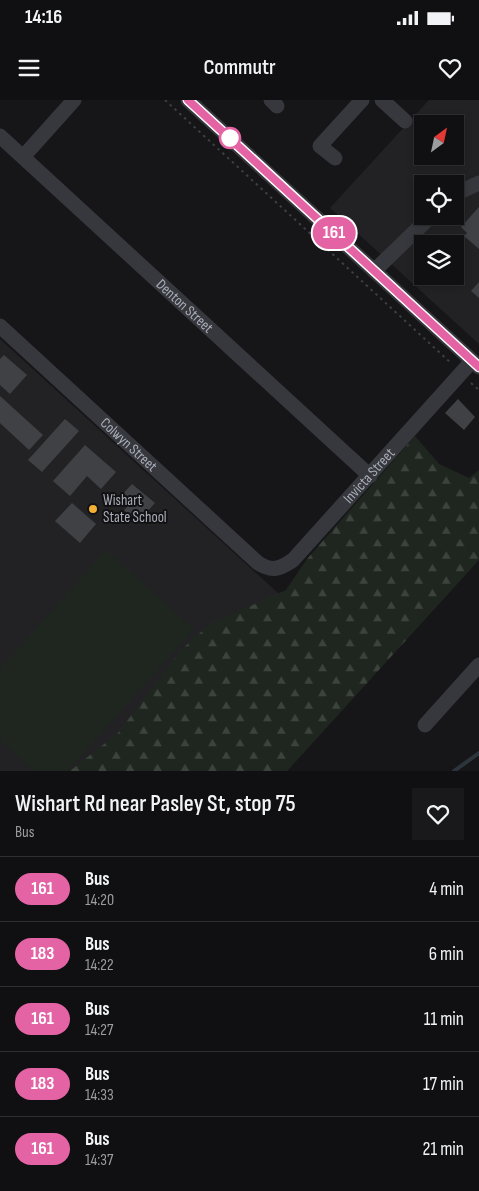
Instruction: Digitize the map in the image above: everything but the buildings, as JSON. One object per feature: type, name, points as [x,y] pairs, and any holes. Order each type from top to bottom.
[{"type":"street","points":[[22,157],[74,100]]},
{"type":"street","points":[[188,100],[476,364]]},
{"type":"street","points":[[335,158],[320,146],[362,100]]},
{"type":"street","points":[[382,100],[406,121]]},
{"type":"street","name":"Denton Street","points":[[0,136],[370,476]]},
{"type":"street","points":[[464,190],[479,183]]},
{"type":"street","points":[[374,271],[422,225]]},
{"type":"street","name":"Colwyn Street","points":[[0,326],[258,563]]},
{"type":"street","name":"Invicta Street","points":[[258,563],[271,569],[280,569],[293,560],[476,364]]},
{"type":"street","points":[[425,725],[479,665]]},
{"type":"path","points":[[165,100],[455,368]]},
{"type":"shaded area","points":[[429,100],[479,100],[479,344],[414,285],[464,285],[464,235],[414,235],[414,285],[330,208],[414,116],[414,165],[464,165],[464,115],[415,115]]},
{"type":"shaded area","name":"Wishart State School","points":[[0,339],[371,678],[287,771],[0,771]]},
{"type":"green space","points":[[415,436],[439,464],[469,478],[479,470],[479,560],[287,771],[70,771],[118,733],[182,649],[210,624],[286,590],[307,559]]},
{"type":"green space","points":[[106,550],[194,629],[67,771],[35,771],[0,740],[0,669]]},
{"type":"waterway","points":[[454,771],[479,753]]},
{"type":"bus line","name":"161","points":[[188,100],[479,367]]},
{"type":"place","name":"Wishart State School","points":[[93,509]]}]
